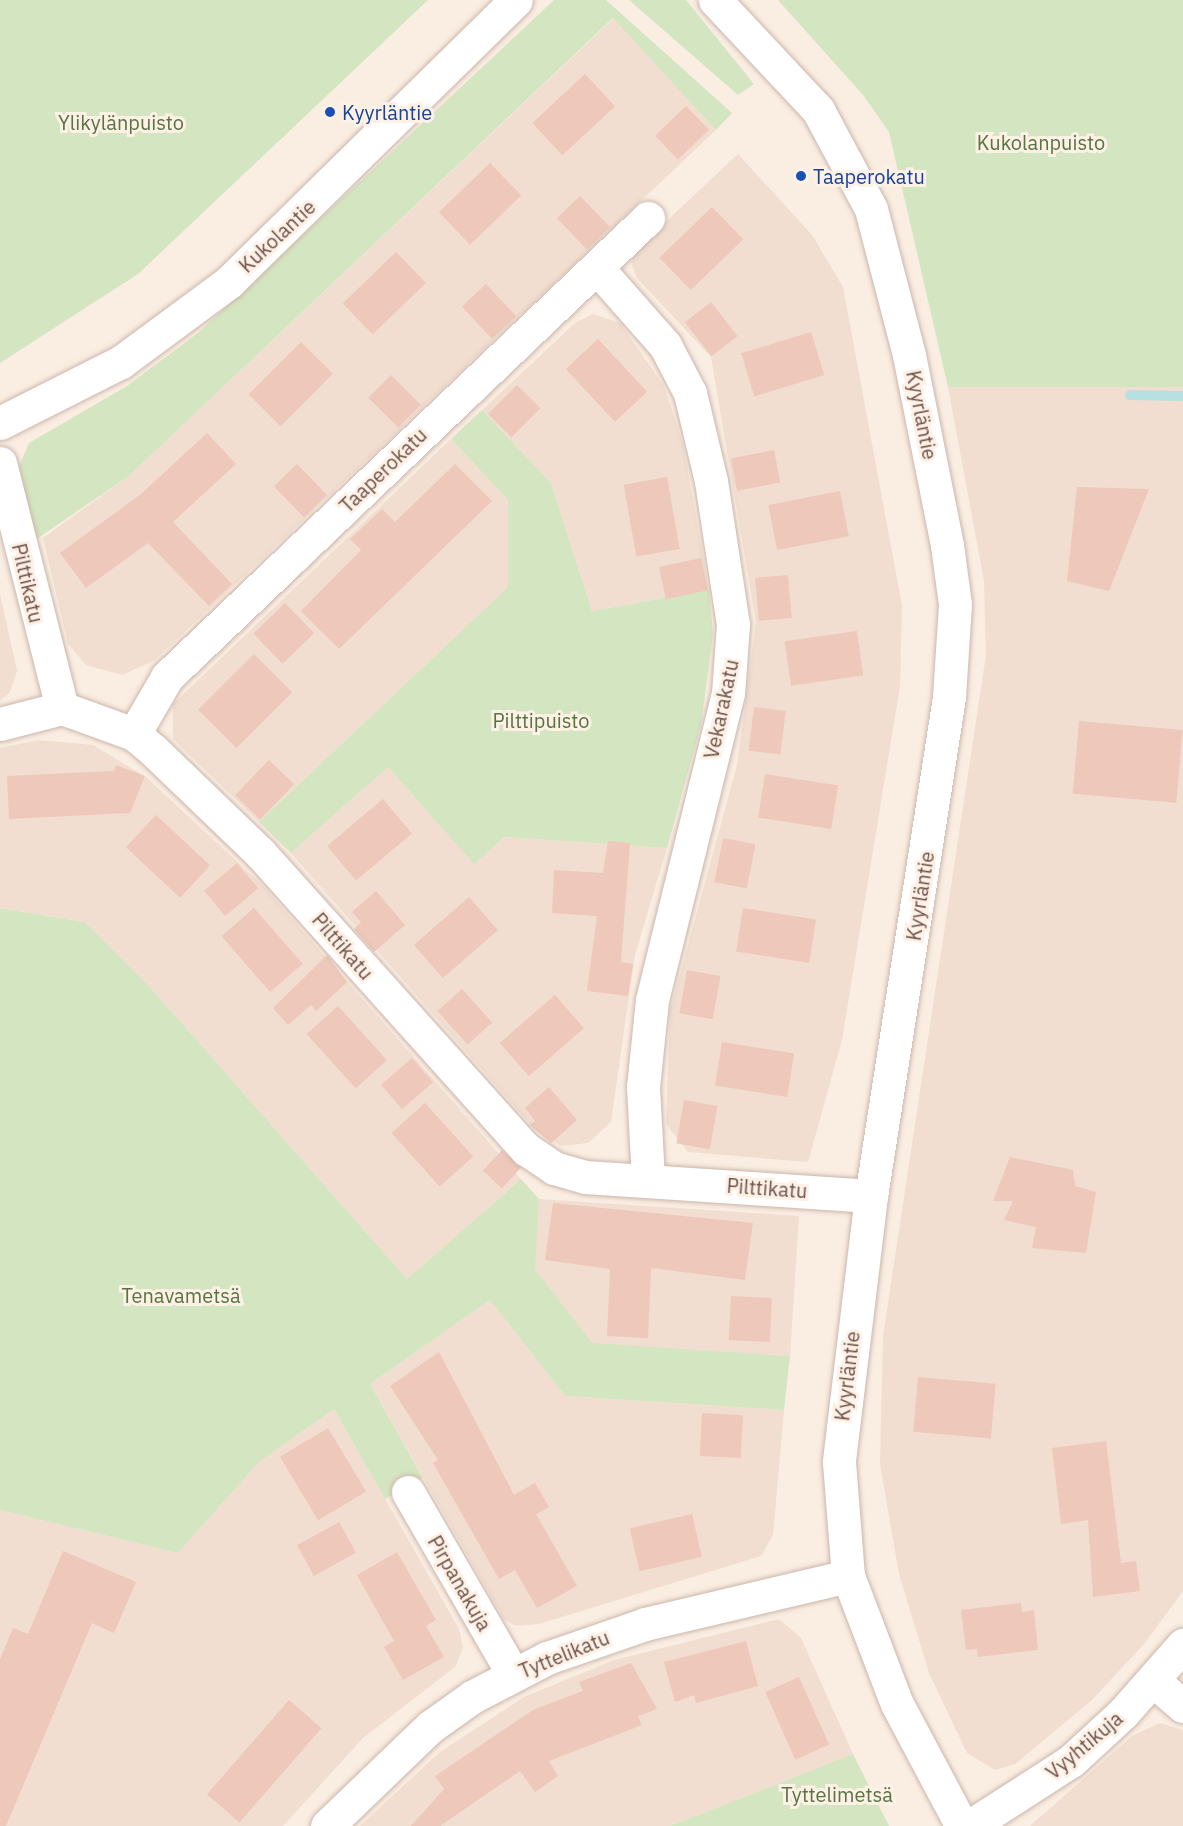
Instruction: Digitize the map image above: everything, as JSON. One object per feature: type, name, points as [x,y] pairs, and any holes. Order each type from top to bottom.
[{"type":"street","name":"Kukolantie","points":[[0,423],[113,367],[228,282],[516,0]]},
{"type":"street","name":"Kyyrläntie","points":[[715,0],[818,110],[871,208],[909,355],[955,604],[937,784],[871,1196],[842,1405],[840,1517],[848,1576],[897,1704],[962,1826]]},
{"type":"street","name":"Taaperokatu","points":[[134,734],[167,677],[648,218]]},
{"type":"street","name":"Vekarakatu","points":[[597,268],[665,345],[690,393],[711,481],[733,624],[728,693],[652,999],[643,1087],[648,1179]]},
{"type":"street","name":"Pilttikatu","points":[[0,464],[62,708],[134,734],[261,854],[526,1149],[570,1175],[871,1196]]},
{"type":"street","points":[[0,724],[62,708]]},
{"type":"street","name":"Pirpanakuja","points":[[408,1492],[513,1674]]},
{"type":"street","name":"Tyttelikatu","points":[[327,1826],[430,1727],[513,1674],[590,1641],[848,1576]]},
{"type":"street","name":"Vyyhtikuja","points":[[970,1826],[1071,1761],[1154,1681],[1183,1646]]},
{"type":"street","points":[[1154,1681],[1183,1706]]},
{"type":"shaded area","points":[[614,18],[716,130],[155,660],[122,675],[86,665],[68,644],[43,538],[129,476]]},
{"type":"shaded area","points":[[738,154],[812,235],[843,287],[902,606],[900,686],[842,1040],[808,1162],[688,1152],[666,1124],[670,1011],[737,765],[756,622],[711,357],[637,278],[631,263],[638,248]]},
{"type":"shaded area","points":[[593,314],[620,323],[664,386],[683,444],[709,590],[592,611],[551,483],[482,410],[575,323]]},
{"type":"shaded area","points":[[948,387],[1183,387],[1183,1591],[1144,1644],[1092,1700],[1015,1764],[995,1770],[967,1753],[929,1673],[899,1574],[880,1464],[883,1336],[986,655],[984,581]]},
{"type":"shaded area","points":[[451,439],[508,500],[508,587],[259,822],[173,739],[173,704]]},
{"type":"shaded area","points":[[0,594],[17,671],[10,692],[0,701]]},
{"type":"shaded area","points":[[39,740],[93,745],[146,777],[263,886],[521,1179],[407,1279],[149,986],[85,922],[0,908],[0,748]]},
{"type":"shaded area","points":[[388,767],[474,863],[504,837],[667,848],[635,955],[611,1122],[588,1143],[561,1146],[538,1133],[291,853]]},
{"type":"shaded area","points":[[539,1199],[799,1216],[790,1356],[592,1344],[534,1269]]},
{"type":"shaded area","points":[[490,1300],[565,1396],[784,1410],[773,1535],[761,1556],[539,1624],[516,1626],[504,1619],[370,1384]]},
{"type":"shaded area","points":[[334,1409],[459,1629],[463,1648],[455,1667],[363,1738],[283,1826],[0,1826],[0,1510],[178,1553],[259,1462]]},
{"type":"shaded area","points":[[779,1619],[801,1638],[853,1754],[670,1826],[360,1826],[440,1752],[524,1697],[614,1660]]},
{"type":"shaded area","points":[[1160,1723],[1183,1730],[1183,1826],[1030,1826],[1132,1736]]},
{"type":"green space","name":"Ylikylänpuisto","points":[[0,0],[428,0],[138,274],[0,363]]},
{"type":"green space","points":[[554,0],[606,0],[732,113],[716,130],[613,18],[129,476],[35,540],[19,466],[29,443],[127,386],[198,333]]},
{"type":"green space","points":[[629,0],[686,0],[754,84],[738,95]]},
{"type":"green space","name":"Kukolanpuisto","points":[[778,0],[1183,0],[1183,387],[948,387],[889,132],[863,95]]},
{"type":"green space","name":"Pilttipuisto","points":[[482,410],[551,483],[592,611],[709,590],[713,634],[701,725],[667,848],[504,837],[474,864],[388,767],[291,853],[259,822],[508,587],[508,500],[451,439]]},
{"type":"green space","name":"Tenavametsä","points":[[0,908],[85,922],[149,986],[407,1279],[521,1179],[539,1199],[535,1269],[592,1343],[790,1356],[784,1410],[565,1396],[490,1300],[370,1384],[423,1478],[385,1499],[334,1409],[259,1462],[178,1553],[0,1510]]},
{"type":"green space","name":"Tyttelimetsä","points":[[853,1754],[889,1826],[670,1826]]},
{"type":"building","points":[[585,74],[615,106],[562,155],[532,123]]},
{"type":"building","points":[[686,106],[709,130],[678,160],[655,136]]},
{"type":"building","points":[[490,163],[521,195],[470,245],[439,212]]},
{"type":"building","points":[[580,196],[610,227],[587,249],[557,218]]},
{"type":"building","points":[[712,207],[743,239],[691,290],[659,258]]},
{"type":"building","points":[[396,252],[426,283],[373,334],[343,303]]},
{"type":"building","points":[[486,284],[516,316],[492,339],[462,307]]},
{"type":"building","points":[[711,302],[737,336],[711,356],[685,322]]},
{"type":"building","points":[[811,332],[824,375],[754,396],[741,353]]},
{"type":"building","points":[[598,339],[647,392],[615,422],[566,369]]},
{"type":"building","points":[[301,342],[333,374],[280,426],[249,394]]},
{"type":"building","points":[[391,375],[421,405],[398,427],[368,398]]},
{"type":"building","points":[[517,385],[540,408],[511,437],[488,414]]},
{"type":"building","points":[[207,433],[236,464],[173,522],[232,584],[209,606],[148,543],[86,588],[60,553],[141,494]]},
{"type":"building","points":[[774,450],[780,482],[737,491],[731,458]]},
{"type":"building","points":[[297,464],[327,495],[304,517],[274,486]]},
{"type":"building","points":[[455,464],[492,501],[339,649],[301,611],[361,550],[350,539],[382,509],[395,522]]},
{"type":"building","points":[[667,477],[680,549],[636,557],[624,485]]},
{"type":"building","points":[[1077,487],[1149,489],[1109,591],[1067,581]]},
{"type":"building","points":[[840,491],[849,536],[777,550],[768,505]]},
{"type":"building","points":[[701,558],[708,590],[666,599],[659,567]]},
{"type":"building","points":[[788,575],[792,618],[759,621],[755,578]]},
{"type":"building","points":[[285,603],[314,633],[283,664],[253,634]]},
{"type":"building","points":[[857,631],[863,676],[791,686],[785,641]]},
{"type":"building","points":[[254,654],[292,692],[236,748],[198,710]]},
{"type":"building","points":[[754,707],[786,711],[780,755],[749,751]]},
{"type":"building","points":[[1079,721],[1183,730],[1176,803],[1073,794]]},
{"type":"building","points":[[269,760],[294,784],[260,820],[235,795]]},
{"type":"building","points":[[116,765],[145,776],[130,813],[9,819],[7,776],[114,771]]},
{"type":"building","points":[[765,774],[838,786],[831,829],[758,817]]},
{"type":"building","points":[[383,799],[412,833],[356,880],[327,846]]},
{"type":"building","points":[[156,815],[210,865],[180,898],[126,847]]},
{"type":"building","points":[[723,838],[755,844],[747,888],[714,882]]},
{"type":"building","points":[[608,841],[630,843],[621,962],[633,964],[628,996],[587,991],[597,916],[552,913],[554,870],[603,873]]},
{"type":"building","points":[[237,863],[258,888],[225,916],[204,891]]},
{"type":"building","points":[[376,891],[405,925],[374,952],[354,929],[361,922],[352,912]]},
{"type":"building","points":[[469,897],[498,930],[443,978],[414,945]]},
{"type":"building","points":[[254,908],[303,964],[270,992],[222,936]]},
{"type":"building","points":[[743,908],[816,920],[809,963],[736,951]]},
{"type":"building","points":[[327,955],[347,982],[316,1011],[311,1005],[288,1025],[273,1008]]},
{"type":"building","points":[[687,970],[720,976],[713,1019],[679,1013]]},
{"type":"building","points":[[462,989],[492,1022],[468,1045],[437,1011]]},
{"type":"building","points":[[555,995],[584,1028],[529,1076],[500,1043]]},
{"type":"building","points":[[338,1006],[387,1060],[356,1088],[307,1034]]},
{"type":"building","points":[[722,1042],[794,1053],[787,1097],[715,1085]]},
{"type":"building","points":[[412,1058],[433,1082],[402,1109],[381,1085]]},
{"type":"building","points":[[549,1087],[577,1120],[551,1143],[530,1125],[535,1121],[525,1108]]},
{"type":"building","points":[[684,1100],[717,1106],[710,1149],[676,1143]]},
{"type":"building","points":[[425,1103],[473,1157],[440,1187],[392,1133]]},
{"type":"building","points":[[502,1150],[521,1168],[502,1188],[483,1170]]},
{"type":"building","points":[[1010,1157],[1073,1170],[1075,1186],[1096,1192],[1086,1253],[1032,1248],[1036,1227],[1004,1220],[1013,1201],[993,1201]]},
{"type":"building","points":[[553,1203],[753,1223],[745,1280],[651,1268],[648,1338],[607,1336],[610,1269],[545,1260]]},
{"type":"building","points":[[731,1296],[772,1298],[770,1342],[729,1340]]},
{"type":"building","points":[[439,1352],[514,1495],[535,1483],[549,1507],[536,1514],[577,1586],[537,1608],[515,1570],[499,1579],[433,1463],[438,1460],[390,1386]]},
{"type":"building","points":[[918,1377],[996,1384],[991,1439],[913,1432]]},
{"type":"building","points":[[702,1413],[743,1415],[741,1458],[700,1456]]},
{"type":"building","points":[[328,1428],[366,1491],[318,1520],[280,1457]]},
{"type":"building","points":[[1106,1441],[1121,1563],[1136,1561],[1140,1591],[1093,1597],[1088,1520],[1061,1524],[1052,1448]]},
{"type":"building","points":[[692,1514],[702,1557],[640,1571],[630,1528]]},
{"type":"building","points":[[339,1522],[356,1553],[314,1576],[297,1545]]},
{"type":"building","points":[[63,1551],[136,1582],[114,1633],[92,1623],[6,1826],[0,1826],[0,1659],[13,1628],[28,1634]]},
{"type":"building","points":[[397,1552],[436,1620],[426,1626],[444,1657],[403,1680],[384,1647],[394,1641],[357,1575]]},
{"type":"building","points":[[1021,1603],[1022,1612],[1034,1610],[1038,1650],[978,1657],[977,1649],[966,1650],[961,1610]]},
{"type":"building","points":[[746,1641],[758,1686],[696,1703],[694,1695],[675,1702],[664,1662]]},
{"type":"building","points":[[631,1663],[657,1709],[638,1716],[642,1725],[549,1761],[558,1776],[535,1792],[520,1771],[440,1826],[411,1826],[444,1789],[435,1776],[533,1710],[583,1691],[579,1682]]},
{"type":"building","points":[[799,1677],[829,1745],[795,1760],[765,1692]]},
{"type":"building","points":[[289,1700],[321,1728],[239,1823],[207,1794]]},
{"type":"waterway","points":[[1130,395],[1183,396]]},
{"type":"place","name":"Kyyrläntie","points":[[330,112]]},
{"type":"place","name":"Taaperokatu","points":[[801,176]]}]
